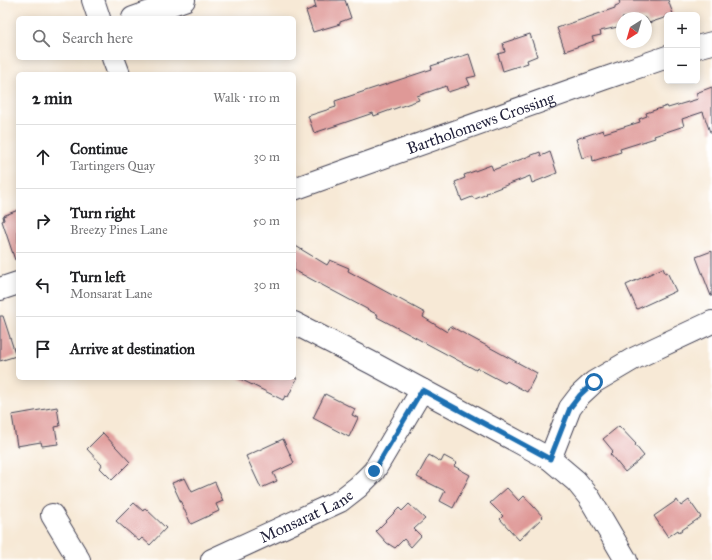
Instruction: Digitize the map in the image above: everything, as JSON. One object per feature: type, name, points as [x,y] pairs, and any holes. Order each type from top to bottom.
[{"type":"street","points":[[93,0],[98,16]]},
{"type":"street","points":[[138,16],[184,0]]},
{"type":"street","points":[[700,47],[712,42]]},
{"type":"street","name":"Bartholomews Crossing","points":[[296,188],[664,58]]},
{"type":"street","points":[[114,60],[118,72]]},
{"type":"street","points":[[0,289],[16,284]]},
{"type":"street","points":[[550,459],[570,408],[580,395],[594,382],[633,359],[712,322]]},
{"type":"street","points":[[296,324],[550,459],[576,481],[589,497],[626,560]]},
{"type":"street","name":"Monsarat Lane","points":[[212,560],[340,501],[358,487],[374,471],[422,390]]},
{"type":"street","points":[[52,515],[79,560]]},
{"type":"building","points":[[314,0],[345,0],[351,18],[340,22],[340,24],[313,32],[306,11],[316,7]]},
{"type":"building","points":[[619,0],[668,0],[672,12],[664,12],[664,18],[652,22],[652,12],[616,12],[616,27],[600,31],[601,35],[592,37],[594,41],[565,51],[557,28],[615,8],[615,6],[620,4]]},
{"type":"building","points":[[530,34],[537,56],[527,60],[528,63],[503,71],[498,54],[505,52],[503,43]]},
{"type":"building","points":[[469,54],[476,76],[467,78],[470,85],[448,92],[446,86],[417,96],[419,100],[374,116],[373,113],[314,133],[308,116],[336,107],[335,101],[432,69],[431,66]]},
{"type":"building","points":[[712,87],[712,132],[710,132],[703,112],[682,119],[684,126],[654,136],[655,138],[620,149],[621,152],[593,161],[592,155],[582,158],[576,139],[603,130],[604,133],[640,122],[639,119],[647,116],[646,113],[667,106],[668,108],[698,99],[696,93]]},
{"type":"building","points":[[540,152],[541,156],[550,152],[557,173],[532,183],[530,176],[486,193],[487,194],[475,199],[472,197],[462,201],[455,182],[465,178],[464,175],[491,165],[493,170]]},
{"type":"building","points":[[16,211],[16,260],[2,221],[4,220],[3,216]]},
{"type":"building","points":[[296,246],[327,265],[330,260],[349,268],[348,271],[425,313],[423,317],[447,332],[450,326],[537,373],[527,392],[507,381],[505,383],[477,368],[476,370],[377,317],[378,315],[296,271]]},
{"type":"building","points":[[712,251],[712,296],[711,296],[696,257]]},
{"type":"building","points":[[663,268],[665,273],[667,272],[676,291],[637,309],[626,285]]},
{"type":"building","points":[[0,316],[3,316],[16,356],[0,361]]},
{"type":"building","points":[[297,378],[288,397],[285,396],[283,400],[242,380],[296,380]]},
{"type":"building","points":[[325,394],[355,409],[352,415],[358,418],[349,437],[313,418]]},
{"type":"building","points":[[57,407],[60,426],[55,427],[58,444],[42,446],[41,442],[17,446],[12,415]]},
{"type":"building","points":[[619,426],[636,444],[635,445],[644,456],[625,472],[610,454],[613,451],[603,439]]},
{"type":"building","points":[[103,433],[130,462],[112,480],[100,468],[102,465],[87,449]]},
{"type":"building","points":[[283,439],[294,463],[273,473],[277,481],[261,488],[246,456]]},
{"type":"building","points":[[429,455],[441,462],[444,456],[457,463],[454,466],[470,475],[453,508],[440,501],[445,491],[417,477]]},
{"type":"building","points":[[185,478],[192,492],[215,482],[223,501],[216,504],[219,511],[191,524],[172,483]]},
{"type":"building","points":[[507,488],[519,501],[524,496],[543,517],[519,540],[500,519],[503,516],[490,503]]},
{"type":"building","points":[[677,500],[681,506],[689,500],[701,517],[679,532],[678,530],[668,537],[654,516]]},
{"type":"building","points":[[134,503],[143,511],[145,508],[166,528],[150,545],[142,538],[139,541],[116,521]]},
{"type":"building","points":[[409,504],[425,519],[414,529],[421,536],[411,547],[404,539],[395,548],[387,543],[376,531],[399,508],[402,511]]},
{"type":"route","points":[[374,471],[422,390],[550,459],[570,408],[580,395],[594,382]]}]
